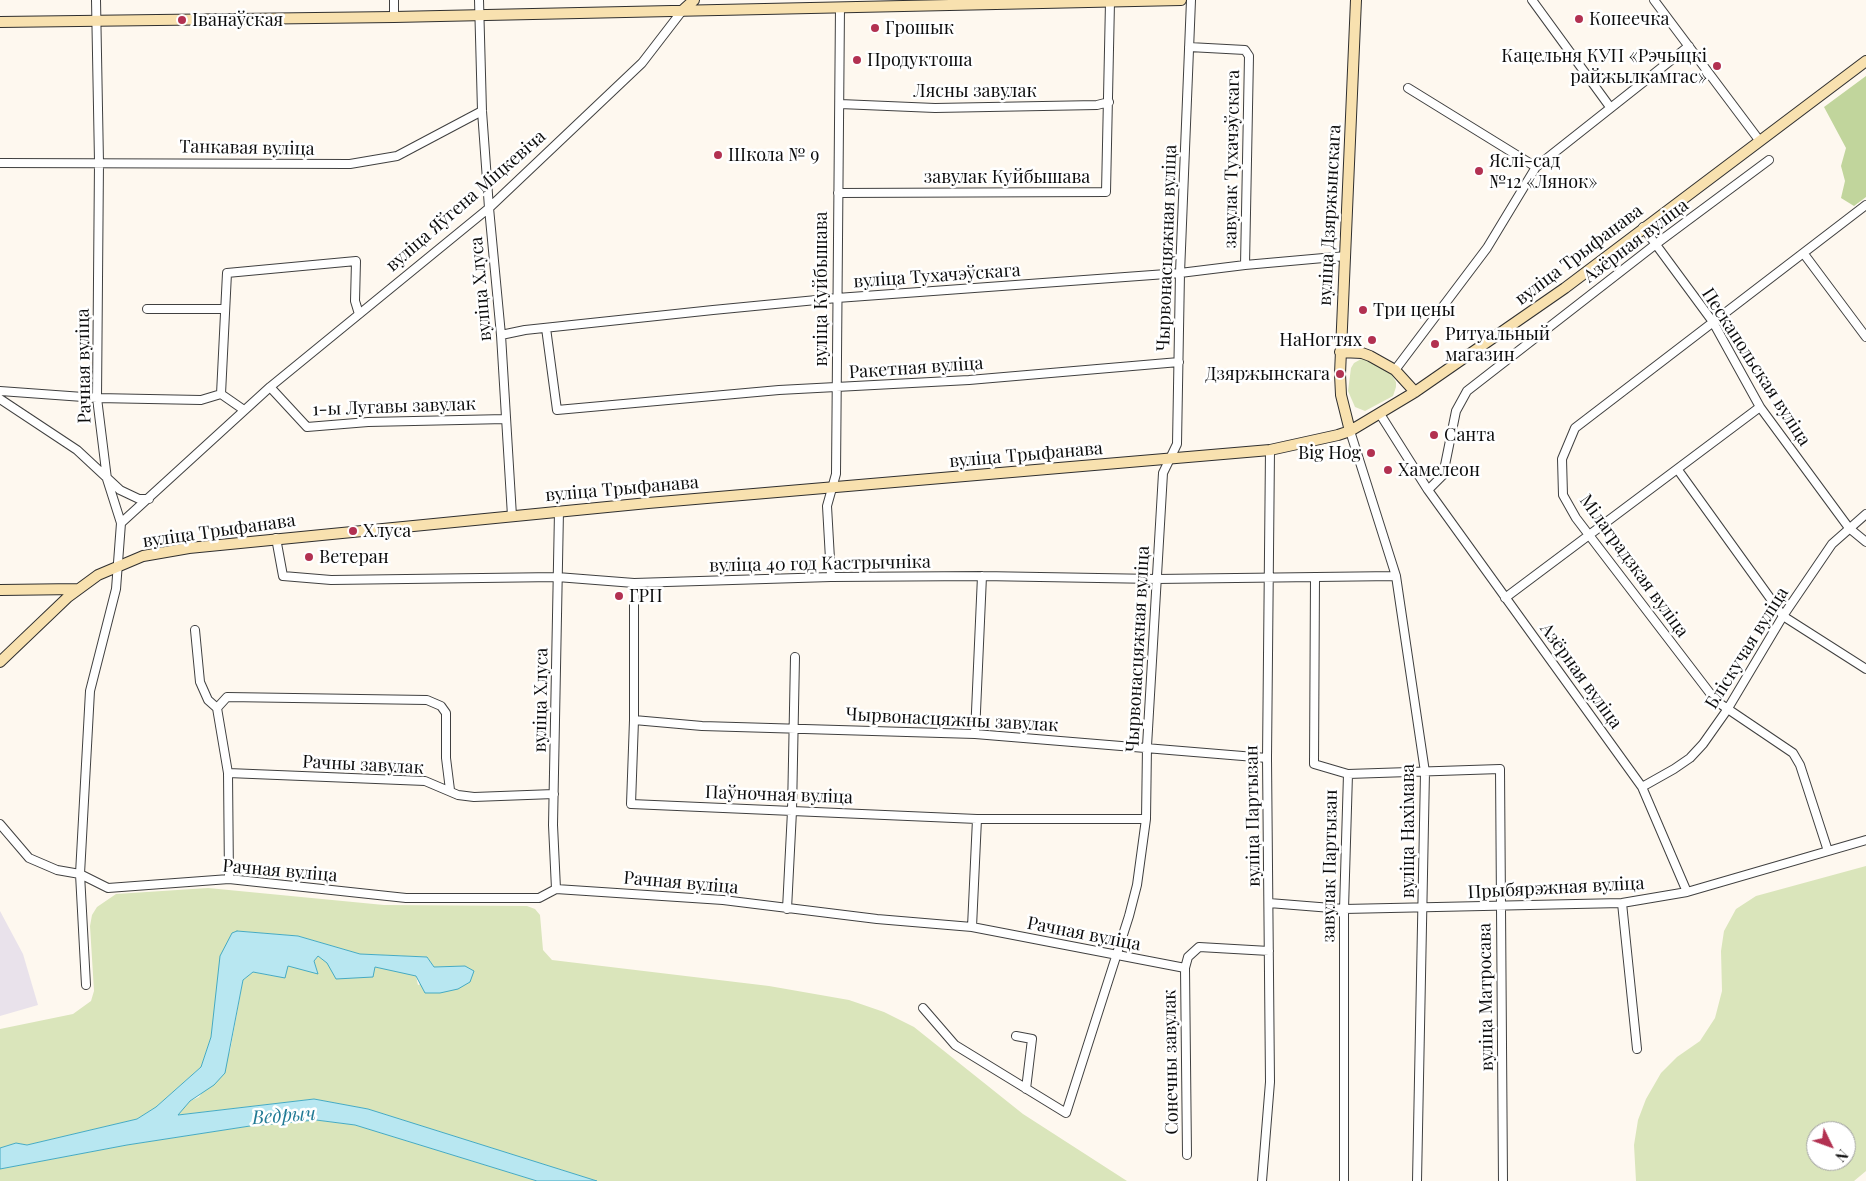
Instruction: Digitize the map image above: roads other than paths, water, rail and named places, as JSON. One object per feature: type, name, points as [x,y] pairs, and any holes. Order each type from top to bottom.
[{"type":"street","name":"Рачная вуліца","points":[[86,985],[80,874],[90,691],[116,589],[122,523],[107,479],[97,398],[99,162],[96,0]]},
{"type":"street","points":[[394,0],[394,17]]},
{"type":"street","name":"вуліца Хлуса","points":[[479,0],[482,111],[501,335],[512,516]]},
{"type":"street","name":"вуліца Яўгена Міцкевіча","points":[[122,523],[270,387],[489,208],[642,63],[682,11],[694,0]]},
{"type":"street","points":[[0,22],[682,11],[840,3],[1181,0]]},
{"type":"street","name":"Чырвонасцяжная вуліца","points":[[923,1008],[954,1045],[1066,1113],[1137,884],[1146,819],[1147,746],[1164,473],[1177,444],[1180,273],[1191,0]]},
{"type":"street","name":"вуліца Дзяржынскага","points":[[1350,431],[1341,395],[1340,352],[1346,256],[1356,0]]},
{"type":"street","points":[[1532,0],[1610,107]]},
{"type":"street","points":[[1654,0],[1760,140]]},
{"type":"street","name":"завулак Куйбышава","points":[[838,194],[1106,192],[1110,102],[1110,2]]},
{"type":"street","name":"вуліца Куйбышава","points":[[831,577],[827,506],[836,474],[840,3]]},
{"type":"street","points":[[1395,370],[1487,248],[1536,167],[1689,46]]},
{"type":"street","name":"завулак Тухачэўскага","points":[[1189,47],[1244,50],[1249,56],[1245,265]]},
{"type":"street","name":"вуліца Трыфанава","points":[[0,662],[78,589],[98,575],[143,556],[180,549],[559,511],[1270,450],[1320,440],[1350,431],[1414,392],[1564,288],[1866,61]]},
{"type":"street","points":[[1408,88],[1536,167]]},
{"type":"street","name":"Лясны завулак","points":[[840,104],[935,108],[1097,105],[1110,102]]},
{"type":"street","name":"Танкавая вуліца","points":[[0,163],[350,164],[397,156],[482,111]]},
{"type":"street","name":"Азёрная вуліца","points":[[1428,490],[1443,475],[1456,411],[1466,391],[1656,244],[1769,160]]},
{"type":"street","name":"Мілаградзкая вуліца","points":[[1828,852],[1800,765],[1792,753],[1716,701],[1590,537],[1563,495],[1562,459],[1576,428],[1866,206]]},
{"type":"street","name":"Пескапольская вуліца","points":[[1644,228],[1713,322],[1760,408],[1849,528],[1866,542]]},
{"type":"street","points":[[1804,254],[1866,337]]},
{"type":"street","name":"вуліца Тухачэўскага","points":[[501,335],[546,328],[837,298],[1180,273],[1346,256]]},
{"type":"street","points":[[221,394],[227,273],[356,261],[355,301],[359,314]]},
{"type":"street","points":[[147,310],[224,309]]},
{"type":"street","name":"Ракетная вуліца","points":[[546,328],[557,410],[779,390],[969,380],[1179,362]]},
{"type":"street","points":[[1340,352],[1362,353],[1395,370],[1414,392]]},
{"type":"street","name":"1-ы Лугавы завулак","points":[[270,387],[307,427],[368,422],[506,419]]},
{"type":"street","points":[[0,391],[97,398],[201,400],[221,394]]},
{"type":"street","points":[[221,394],[244,410]]},
{"type":"street","points":[[0,399],[78,450],[120,490],[139,499],[149,499]]},
{"type":"street","points":[[1505,598],[1590,537],[1760,408]]},
{"type":"street","name":"Азёрная вуліца","points":[[1380,414],[1428,490],[1642,787],[1687,892]]},
{"type":"street","name":"вуліца Нахімава","points":[[1350,431],[1396,576],[1425,772],[1424,908],[1417,1181]]},
{"type":"street","name":"вуліца Партызан","points":[[1262,1181],[1270,1082],[1267,758],[1270,450]]},
{"type":"street","points":[[1678,470],[1783,616],[1866,670]]},
{"type":"street","name":"вуліца Хлуса","points":[[556,889],[554,794],[559,511]]},
{"type":"street","name":"Бліскучая вуліца","points":[[1642,787],[1690,758],[1727,710],[1783,616],[1832,544],[1866,514]]},
{"type":"street","name":"вуліца 40 год Кастрычніка","points":[[276,538],[283,576],[331,580],[557,577],[634,583],[831,577],[982,576],[1269,579],[1396,576]]},
{"type":"street","points":[[975,734],[982,576]]},
{"type":"street","name":"завулак Партызан","points":[[1315,577],[1314,764],[1348,774],[1344,909],[1344,1181]]},
{"type":"street","name":"Паўночная вуліца","points":[[634,583],[634,720],[631,804],[977,819],[1146,819]]},
{"type":"street","points":[[0,590],[78,589]]},
{"type":"street","points":[[195,630],[200,682],[208,700],[216,708],[228,773],[229,879]]},
{"type":"street","points":[[787,908],[792,811],[792,729],[795,657]]},
{"type":"street","points":[[216,708],[227,697],[427,700],[441,706],[446,713],[446,758],[450,790]]},
{"type":"street","name":"Чырвонасцяжны завулак","points":[[634,720],[702,726],[975,734],[1147,746],[1267,758]]},
{"type":"street","name":"вуліца Матросава","points":[[1425,772],[1500,768],[1503,1181]]},
{"type":"street","points":[[1348,774],[1425,772]]},
{"type":"street","name":"Рачны завулак","points":[[228,773],[425,781],[458,795],[474,797],[554,794]]},
{"type":"street","points":[[972,927],[977,819]]},
{"type":"street","points":[[0,824],[29,858],[57,870],[80,874]]},
{"type":"street","name":"Прыбярэжная вуліца","points":[[1269,903],[1344,909],[1622,903],[1687,892],[1866,840]]},
{"type":"street","name":"Рачная вуліца","points":[[80,874],[108,888],[229,879],[406,898],[539,898],[556,889],[723,900],[972,927],[1185,968]]},
{"type":"street","points":[[1622,903],[1637,1049]]},
{"type":"street","points":[[1185,968],[1188,957],[1199,948],[1270,951]]},
{"type":"street","name":"Сонечны завулак","points":[[1185,968],[1187,1155]]},
{"type":"street","points":[[1016,1036],[1032,1039],[1026,1089]]},
{"type":"water","name":"Ведрыч","points":[[237,931],[298,936],[360,954],[427,957],[434,967],[465,966],[474,971],[470,982],[458,989],[440,993],[425,993],[416,976],[375,967],[373,977],[336,979],[327,963],[318,956],[314,961],[318,974],[288,966],[285,978],[253,972],[243,980],[225,1073],[214,1085],[190,1101],[178,1115],[314,1099],[368,1109],[597,1181],[537,1181],[355,1125],[316,1120],[250,1126],[127,1145],[0,1169],[0,1148],[16,1143],[27,1145],[137,1119],[156,1107],[201,1067],[211,1037],[220,956],[232,933]]},
{"type":"place","name":"Копеечка","points":[[1579,19]]},
{"type":"place","name":"Іванаўская","points":[[182,20]]},
{"type":"place","name":"Грошык","points":[[875,28]]},
{"type":"place","name":"Продуктоша","points":[[857,60]]},
{"type":"place","name":"Кацельня КУП «Рэчыцкі райжылкамгас»","points":[[1717,66]]},
{"type":"place","name":"Школа № 9","points":[[718,155]]},
{"type":"place","name":"Яслі-сад №12 «Лянок»","points":[[1479,171]]},
{"type":"place","name":"Три цены","points":[[1363,310]]},
{"type":"place","name":"НаНогтях","points":[[1372,340]]},
{"type":"place","name":"Ритуальный магазин","points":[[1435,344]]},
{"type":"place","name":"Дзяржынскага","points":[[1340,374]]},
{"type":"place","name":"Санта","points":[[1434,435]]},
{"type":"place","name":"Big Hog","points":[[1371,453]]},
{"type":"place","name":"Хамелеон","points":[[1388,470]]},
{"type":"place","name":"Хлуса","points":[[353,531]]},
{"type":"place","name":"Ветеран","points":[[309,557]]},
{"type":"place","name":"ГРП","points":[[619,596]]}]
